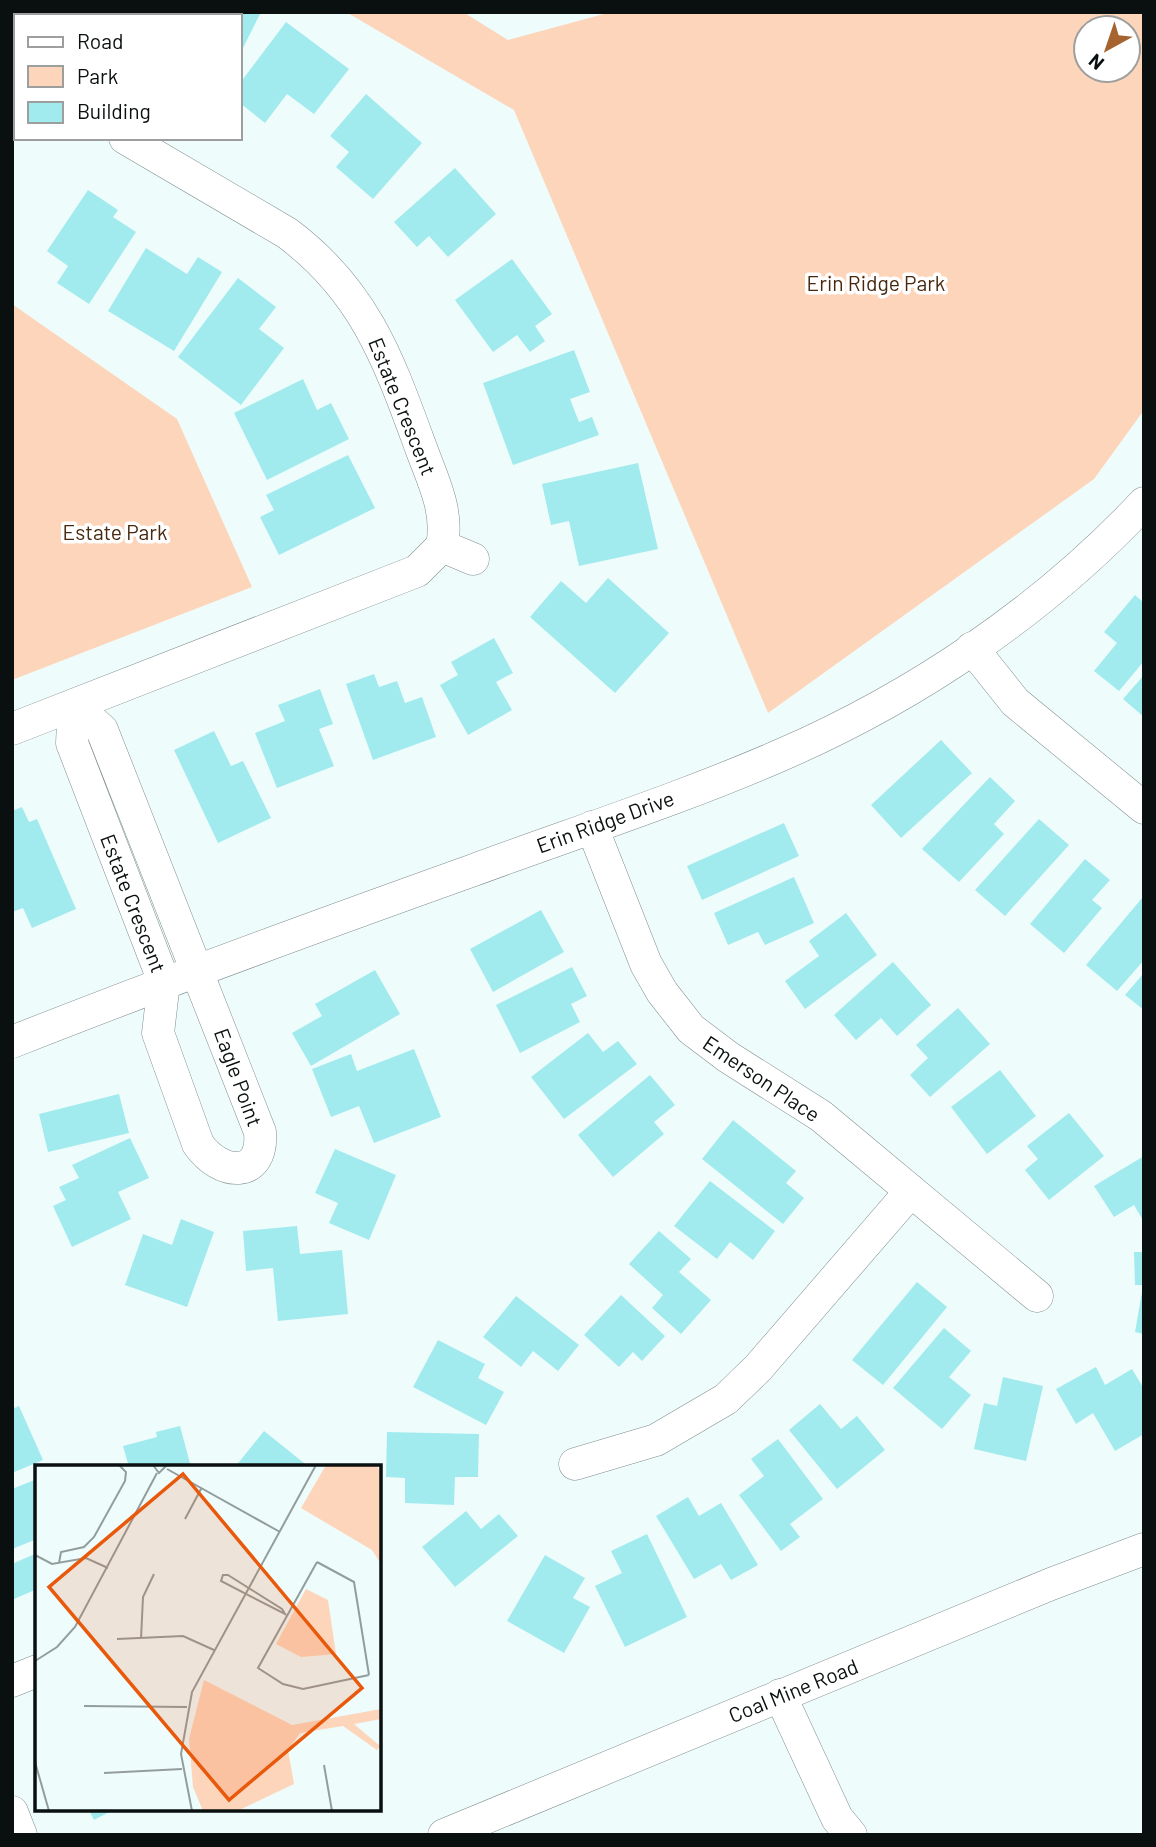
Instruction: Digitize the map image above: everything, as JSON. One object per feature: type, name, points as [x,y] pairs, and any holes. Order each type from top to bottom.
[{"type":"street","name":"Estate Crescent","points":[[128,140],[287,233],[307,249],[349,292],[379,339],[392,368],[443,509],[442,546]]},
{"type":"street","name":"Erin Ridge Drive","points":[[12,1042],[195,970],[780,756],[882,705],[1027,610],[1088,559],[1144,503]]},
{"type":"street","points":[[12,729],[417,571],[442,546],[473,559]]},
{"type":"street","points":[[972,648],[1015,702],[1144,808]]},
{"type":"street","name":"Estate Crescent","points":[[74,705],[102,730],[195,970]]},
{"type":"street","name":"Estate Crescent","points":[[74,705],[72,743],[164,982]]},
{"type":"street","name":"Emerson Place","points":[[592,827],[646,964],[679,1016],[707,1043],[821,1116],[1037,1296]]},
{"type":"street","name":"Eagle Point","points":[[164,982],[158,1033],[198,1144],[209,1160],[227,1168],[239,1168],[250,1163],[259,1153],[260,1132],[195,970]]},
{"type":"street","points":[[575,1464],[656,1440],[726,1399],[758,1368],[911,1191]]},
{"type":"street","name":"Coal Mine Road","points":[[444,1835],[1051,1584],[1144,1549]]},
{"type":"street","points":[[12,1681],[35,1672]]},
{"type":"street","points":[[780,1695],[837,1818],[851,1835]]},
{"type":"street","points":[[12,1812],[21,1835]]},
{"type":"green space","name":"Erin Ridge Park","points":[[346,12],[463,12],[508,40],[611,12],[1144,12],[1144,410],[1094,479],[768,713],[514,110]]},
{"type":"green space","name":"Estate Park","points":[[12,304],[177,419],[252,587],[12,680]]},
{"type":"building","points":[[261,12],[242,50],[242,14],[189,14]]},
{"type":"building","points":[[286,22],[349,69],[314,114],[287,94],[265,123],[242,105],[242,80]]},
{"type":"building","points":[[366,94],[422,143],[373,199],[336,167],[349,152],[330,136]]},
{"type":"building","points":[[455,168],[496,214],[448,257],[429,236],[417,247],[394,222]]},
{"type":"building","points":[[88,190],[118,210],[113,217],[136,232],[89,304],[57,283],[68,266],[47,251]]},
{"type":"building","points":[[146,248],[187,274],[198,257],[222,272],[174,351],[108,311]]},
{"type":"building","points":[[512,259],[552,314],[535,326],[545,341],[530,352],[517,335],[493,352],[455,300]]},
{"type":"building","points":[[238,278],[276,307],[259,329],[284,348],[241,405],[178,357]]},
{"type":"building","points":[[574,350],[590,392],[570,399],[579,422],[592,417],[599,435],[513,465],[483,383]]},
{"type":"building","points":[[303,379],[317,410],[331,403],[349,439],[267,480],[234,413]]},
{"type":"building","points":[[348,455],[375,508],[279,555],[260,517],[274,510],[266,495]]},
{"type":"building","points":[[638,463],[658,549],[579,566],[569,521],[551,525],[542,484]]},
{"type":"building","points":[[608,578],[669,633],[615,693],[530,617],[561,581],[586,603]]},
{"type":"building","points":[[1135,595],[1144,603],[1144,661],[1119,691],[1094,671],[1117,643],[1104,632]]},
{"type":"building","points":[[494,638],[513,673],[496,682],[512,710],[468,735],[440,685],[458,675],[451,662]]},
{"type":"building","points":[[374,674],[379,687],[397,681],[405,703],[422,697],[436,737],[373,760],[346,684]]},
{"type":"building","points":[[1144,675],[1144,717],[1123,699]]},
{"type":"building","points":[[320,689],[333,724],[319,729],[334,766],[277,788],[255,733],[285,721],[278,705]]},
{"type":"building","points":[[214,731],[231,766],[243,761],[271,818],[218,843],[174,750]]},
{"type":"building","points":[[941,740],[972,773],[901,838],[871,805]]},
{"type":"building","points":[[990,777],[1015,801],[994,824],[1004,834],[959,882],[922,849]]},
{"type":"building","points":[[22,807],[29,822],[37,819],[76,909],[32,928],[23,908],[12,912],[12,811]]},
{"type":"building","points":[[1039,819],[1069,845],[1005,916],[975,890]]},
{"type":"building","points":[[784,823],[799,856],[702,900],[687,866]]},
{"type":"building","points":[[1085,859],[1110,880],[1092,900],[1102,908],[1064,953],[1030,924]]},
{"type":"building","points":[[794,877],[814,923],[765,945],[758,932],[728,945],[714,913]]},
{"type":"building","points":[[1142,898],[1144,960],[1117,991],[1086,965]]},
{"type":"building","points":[[541,910],[564,952],[493,992],[470,949]]},
{"type":"building","points":[[846,913],[877,955],[805,1009],[785,981],[819,956],[809,941]]},
{"type":"building","points":[[893,962],[931,1005],[897,1036],[881,1018],[856,1040],[834,1015]]},
{"type":"building","points":[[572,967],[587,996],[571,1004],[580,1022],[520,1053],[496,1005]]},
{"type":"building","points":[[375,970],[400,1014],[311,1066],[292,1033],[322,1016],[315,1004]]},
{"type":"building","points":[[1144,973],[1144,1010],[1125,995]]},
{"type":"building","points":[[958,1008],[990,1044],[930,1097],[910,1075],[928,1058],[916,1045]]},
{"type":"building","points":[[588,1033],[603,1052],[618,1041],[637,1064],[564,1119],[531,1077]]},
{"type":"building","points":[[414,1049],[441,1117],[374,1143],[359,1106],[331,1117],[312,1069],[351,1054],[357,1071]]},
{"type":"building","points":[[1000,1070],[1036,1116],[987,1154],[951,1107]]},
{"type":"building","points":[[650,1075],[675,1105],[654,1122],[664,1134],[613,1177],[578,1135]]},
{"type":"building","points":[[119,1094],[129,1133],[48,1152],[39,1114]]},
{"type":"building","points":[[1069,1113],[1104,1156],[1049,1200],[1025,1170],[1038,1159],[1027,1146]]},
{"type":"building","points":[[733,1120],[796,1171],[786,1183],[804,1198],[783,1224],[702,1159]]},
{"type":"building","points":[[130,1138],[149,1178],[118,1192],[131,1219],[72,1247],[53,1206],[66,1200],[59,1187],[79,1178],[72,1165]]},
{"type":"building","points":[[335,1149],[396,1175],[369,1240],[329,1223],[338,1203],[315,1193]]},
{"type":"building","points":[[1144,1156],[1144,1222],[1134,1205],[1114,1217],[1094,1186]]},
{"type":"building","points":[[710,1181],[775,1231],[753,1260],[730,1242],[717,1259],[674,1226]]},
{"type":"building","points":[[181,1219],[214,1232],[187,1307],[125,1285],[143,1234],[172,1245]]},
{"type":"building","points":[[297,1226],[300,1254],[342,1250],[348,1314],[278,1321],[273,1268],[246,1271],[243,1231]]},
{"type":"building","points":[[659,1231],[691,1259],[679,1272],[711,1300],[681,1334],[652,1308],[663,1295],[629,1264]]},
{"type":"building","points":[[1134,1252],[1144,1252],[1144,1285],[1135,1285]]},
{"type":"building","points":[[917,1282],[947,1307],[883,1385],[852,1360]]},
{"type":"building","points":[[1142,1292],[1144,1293],[1144,1334],[1135,1332]]},
{"type":"building","points":[[621,1295],[665,1336],[642,1361],[633,1352],[619,1367],[584,1335]]},
{"type":"building","points":[[516,1296],[579,1345],[558,1371],[533,1351],[521,1367],[483,1337]]},
{"type":"building","points":[[944,1328],[971,1351],[949,1377],[971,1395],[942,1429],[893,1388]]},
{"type":"building","points":[[438,1340],[485,1364],[478,1378],[504,1392],[486,1425],[413,1387]]},
{"type":"building","points":[[1096,1367],[1105,1385],[1132,1369],[1144,1389],[1144,1434],[1115,1451],[1093,1413],[1076,1424],[1056,1389]]},
{"type":"building","points":[[1003,1377],[1043,1386],[1026,1461],[974,1449],[984,1403],[997,1406]]},
{"type":"building","points":[[820,1404],[841,1429],[857,1416],[885,1450],[837,1489],[789,1430]]},
{"type":"building","points":[[19,1406],[43,1460],[12,1473],[12,1409]]},
{"type":"building","points":[[180,1426],[190,1465],[128,1465],[123,1446],[157,1437],[156,1432]]},
{"type":"building","points":[[264,1431],[306,1465],[237,1465]]},
{"type":"building","points":[[387,1432],[479,1434],[478,1477],[455,1477],[454,1505],[405,1503],[405,1478],[386,1477]]},
{"type":"building","points":[[778,1439],[823,1499],[790,1524],[800,1537],[781,1551],[739,1495],[764,1476],[751,1459]]},
{"type":"building","points":[[35,1480],[35,1540],[12,1549],[12,1489]]},
{"type":"building","points":[[688,1497],[699,1516],[721,1503],[758,1565],[731,1580],[721,1564],[694,1579],[656,1516]]},
{"type":"building","points":[[466,1511],[481,1529],[499,1514],[518,1536],[455,1587],[422,1547]]},
{"type":"building","points":[[647,1534],[687,1617],[625,1647],[595,1586],[622,1573],[611,1551]]},
{"type":"building","points":[[35,1554],[35,1590],[14,1599],[12,1564]]},
{"type":"building","points":[[545,1555],[585,1578],[573,1598],[590,1607],[564,1653],[507,1621]]},
{"type":"building","points":[[90,1812],[109,1812],[94,1820]]}]
